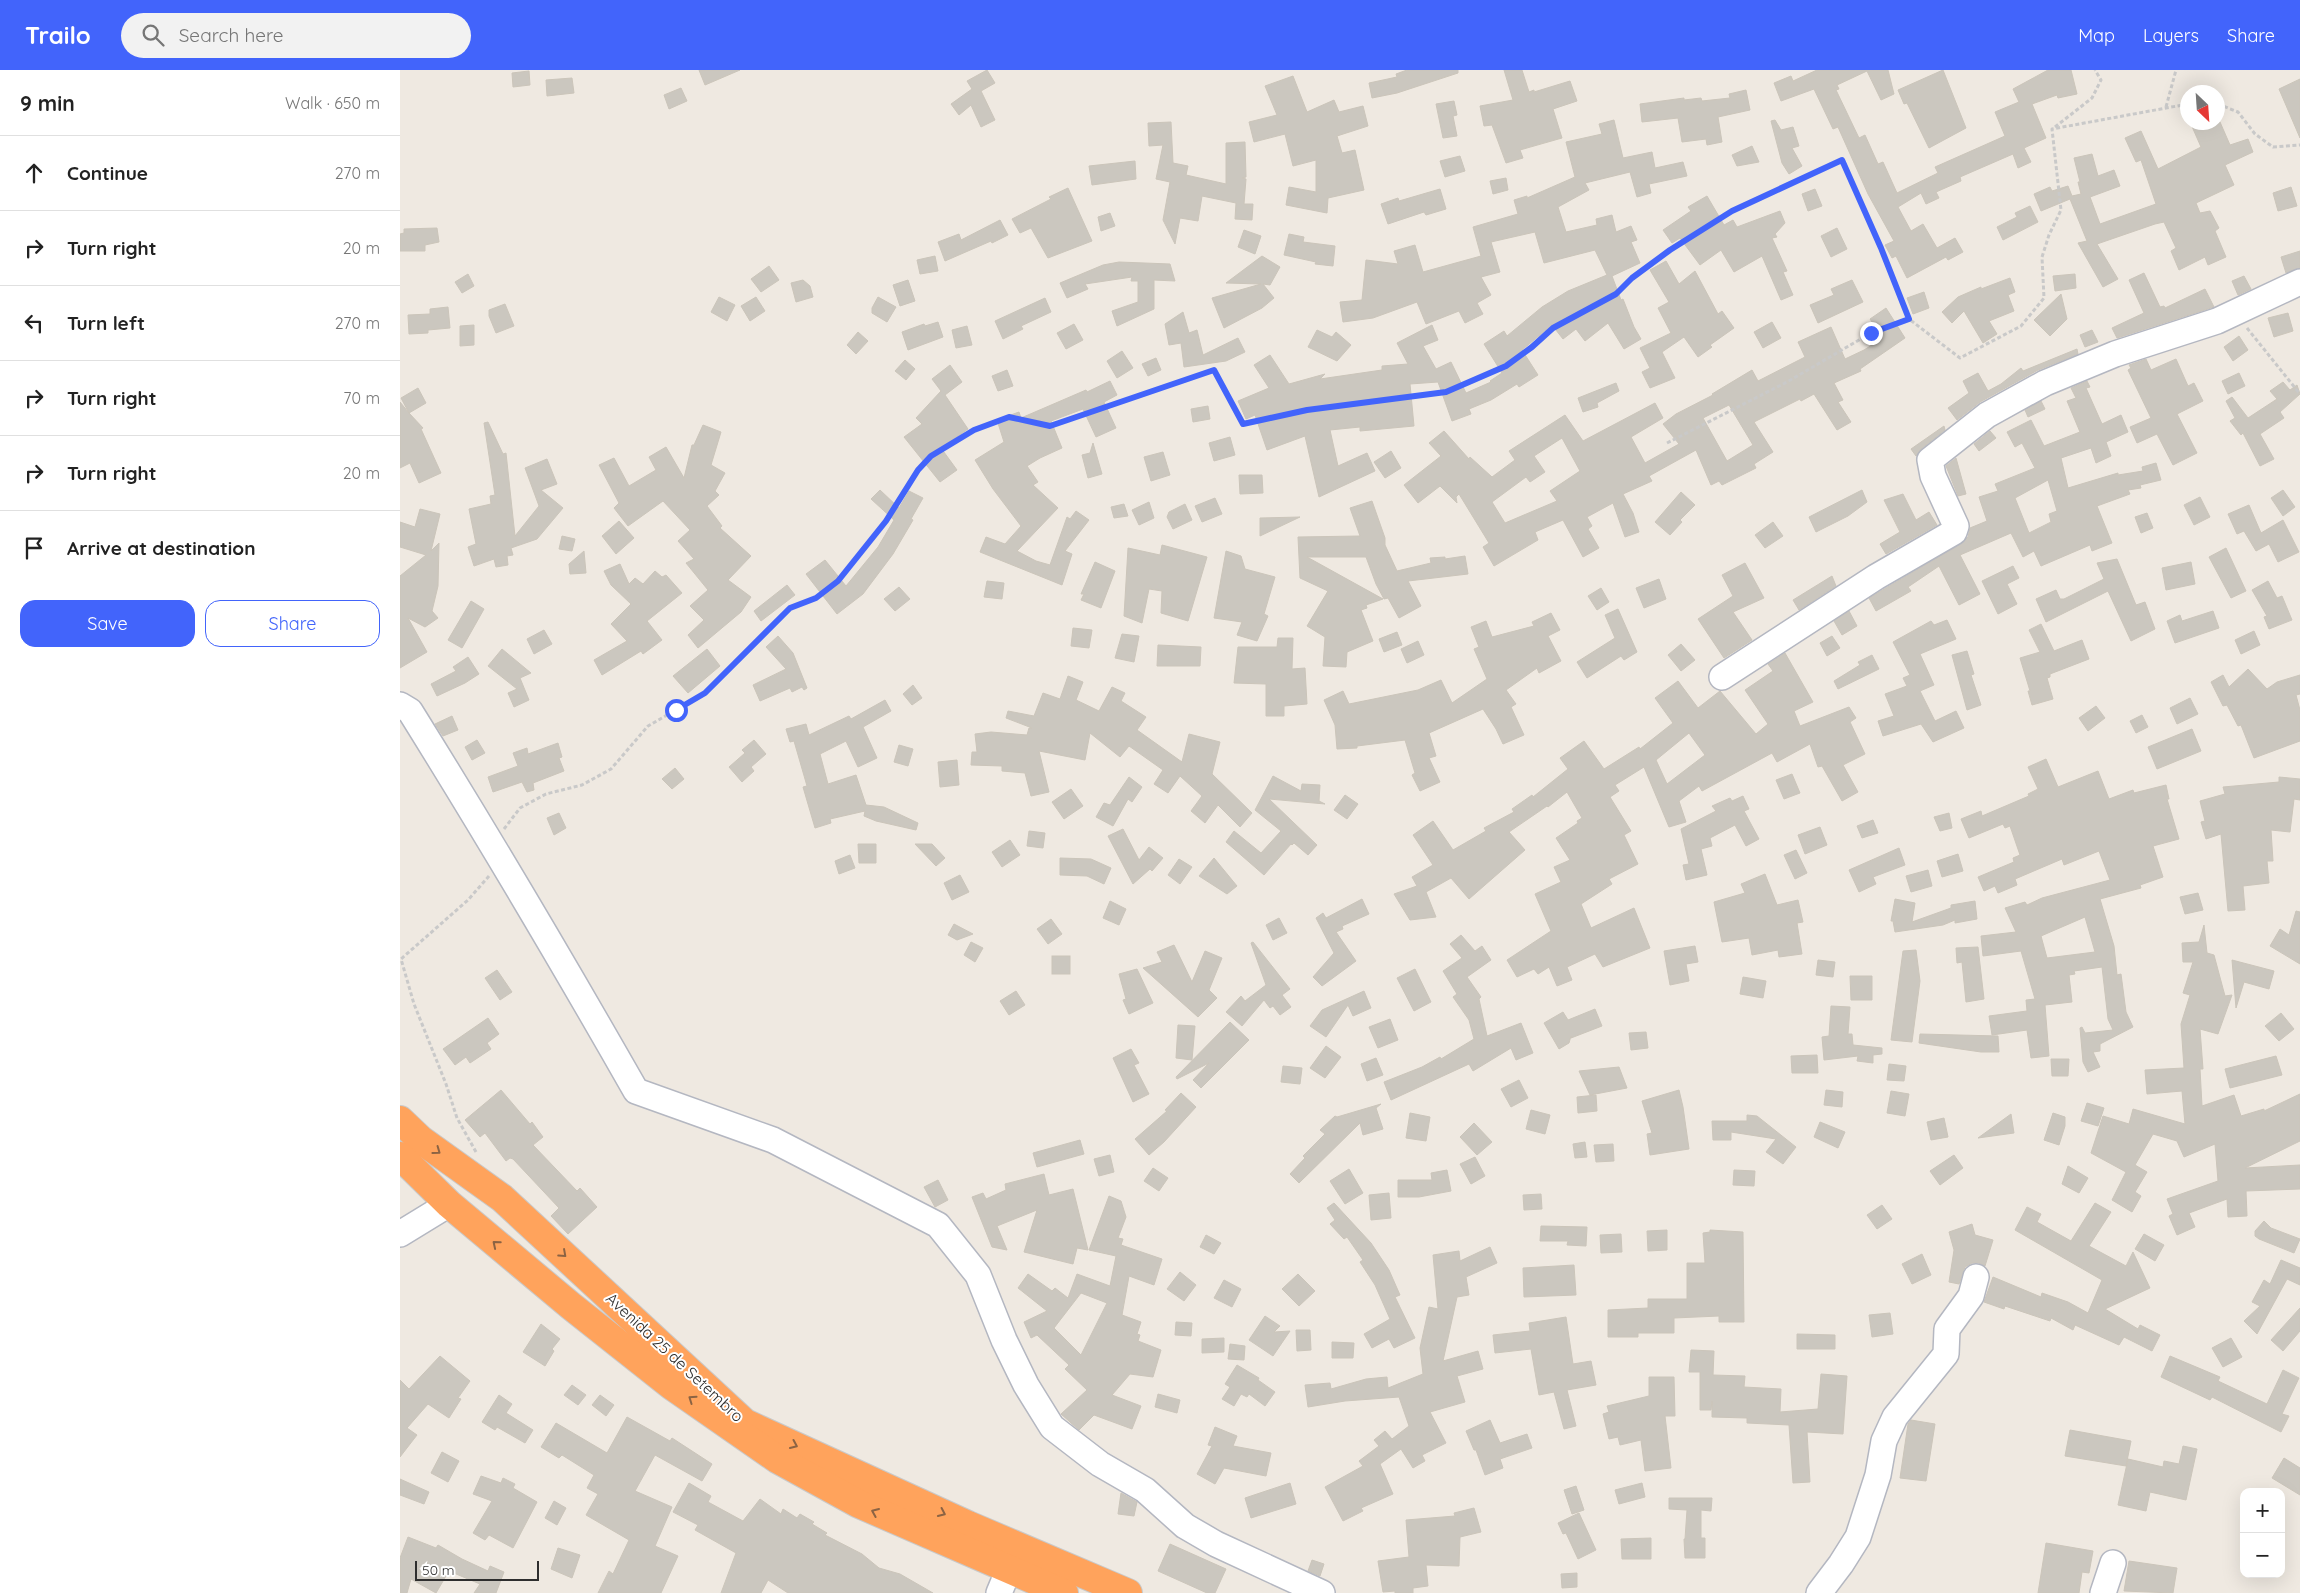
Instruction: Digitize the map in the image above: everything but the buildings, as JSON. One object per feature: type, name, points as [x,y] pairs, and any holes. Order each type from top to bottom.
[{"type":"highway","name":"Avenida 25 de Setembro","points":[[400,1120],[421,1140],[502,1198],[746,1423],[968,1525],[1128,1593]]},
{"type":"highway","name":"Avenida 25 de Setembro","points":[[400,1156],[449,1204],[571,1306],[672,1386],[777,1458],[858,1504],[1016,1583],[1064,1593]]},
{"type":"street","points":[[1722,677],[1876,577],[1954,532],[1956,526],[1934,476],[1930,460],[1987,415],[2045,383],[2115,354],[2217,321],[2300,282]]},
{"type":"street","points":[[400,704],[410,711],[455,783],[560,957],[636,1091],[773,1140],[938,1224],[978,1275],[1004,1340],[1026,1385],[1052,1427],[1100,1464],[1145,1490],[1185,1526],[1216,1544],[1322,1593]]},
{"type":"street","points":[[400,1234],[449,1204]]},
{"type":"street","points":[[1819,1593],[1842,1564],[1858,1537],[1878,1475],[1884,1441],[1895,1417],[1946,1354],[1947,1329],[1971,1296],[1976,1277]]},
{"type":"street","points":[[2103,1593],[2113,1563]]},
{"type":"path","points":[[2052,129],[2092,98],[2101,80],[2095,70]]},
{"type":"path","points":[[2166,107],[2176,70]]},
{"type":"path","points":[[2052,129],[2180,105]]},
{"type":"path","points":[[2225,107],[2238,112],[2255,134],[2273,147],[2300,145]]},
{"type":"path","points":[[499,834],[520,808],[546,794],[582,785],[611,769],[648,726],[705,693],[790,608],[816,598],[838,581],[886,521],[913,478],[931,456],[974,430],[1009,417],[1050,426],[1214,370],[1243,424],[1307,410],[1446,392],[1506,366],[1532,347],[1553,328],[1616,294],[1632,278],[1670,250],[1732,211],[1842,160],[1881,248],[1909,319],[1960,358],[2021,326],[2044,298],[2042,257],[2049,235],[2061,210],[2052,129]]},
{"type":"path","points":[[2234,313],[2300,394]]},
{"type":"path","points":[[1667,443],[1787,382],[1871,333],[1909,319]]},
{"type":"path","points":[[479,1158],[457,1118],[446,1084],[414,1004],[402,959],[468,900],[494,869]]},
{"type":"route","points":[[676,710],[705,693],[790,608],[816,598],[838,581],[886,521],[902,493],[918,470],[931,456],[974,430],[1009,417],[1050,426],[1214,370],[1243,424],[1307,410],[1446,392],[1506,366],[1532,347],[1553,328],[1616,294],[1632,278],[1670,250],[1732,211],[1842,160],[1881,248],[1909,319],[1871,333]]}]
